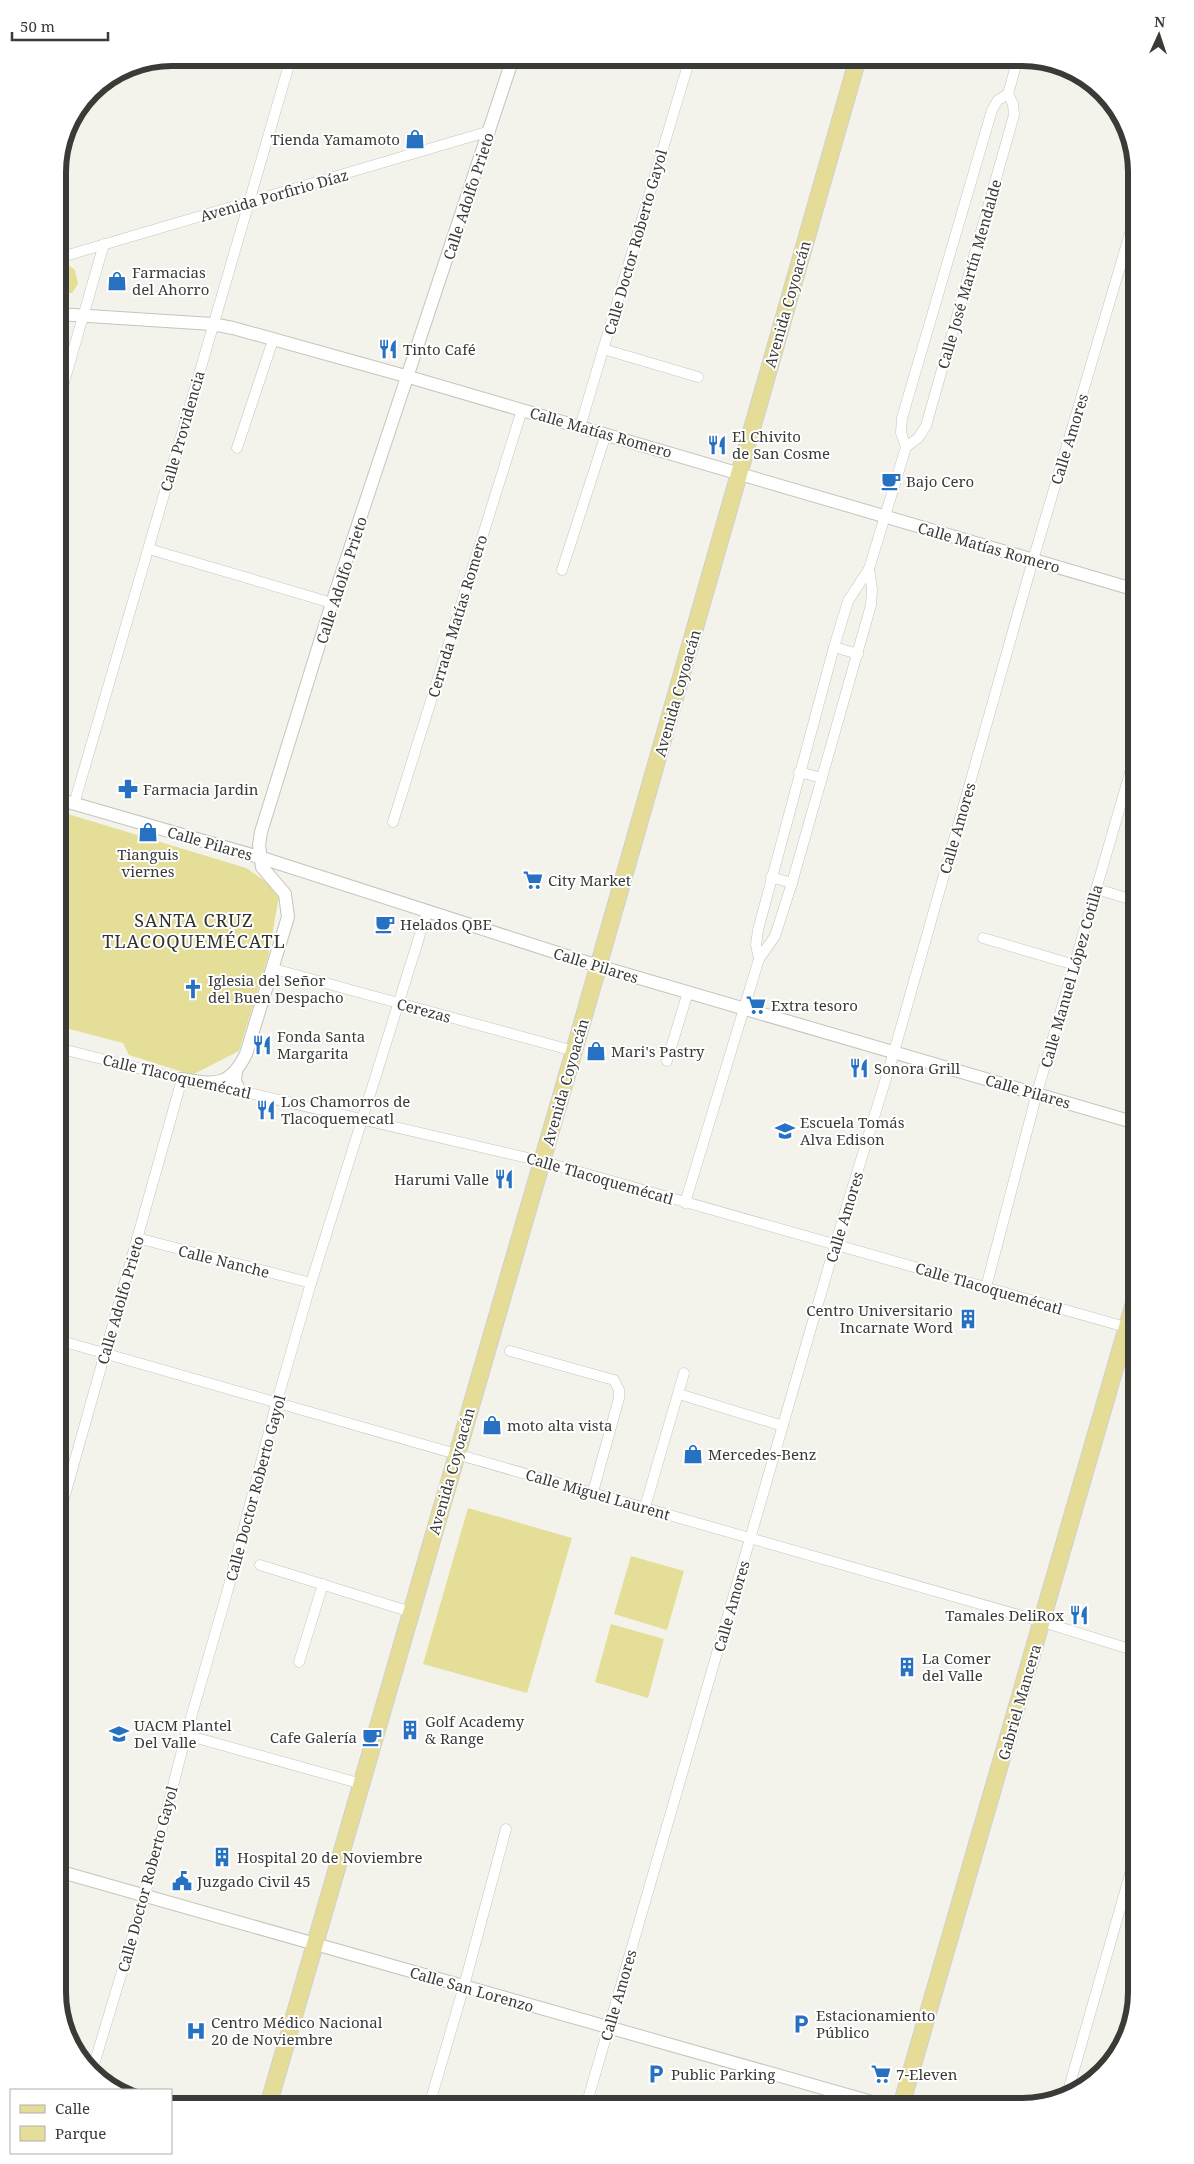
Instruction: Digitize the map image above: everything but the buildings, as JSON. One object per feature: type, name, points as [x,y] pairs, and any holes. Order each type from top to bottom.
[{"type":"main road","name":"Avenida Coyoacán","points":[[270,2098],[456,1453],[574,1052],[738,472],[856,66]]},
{"type":"main road","name":"Gabriel Mancera","points":[[903,2098],[1043,1622],[1128,1342]]},
{"type":"street","name":"Calle Providencia","points":[[74,804],[149,549],[212,324],[289,66]]},
{"type":"street","name":"Calle Adolfo Prieto","points":[[260,857],[261,832],[332,603],[409,377],[510,66]]},
{"type":"street","name":"Calle Doctor Roberto Gayol","points":[[580,427],[688,66]]},
{"type":"street","name":"Calle José Martín Mendalde","points":[[906,447],[918,438],[926,426],[1014,115],[1013,104],[1008,94],[1016,66]]},
{"type":"street","name":"Calle José Martín Mendalde","points":[[759,959],[756,944],[758,930],[834,647],[848,600],[869,569],[906,447],[902,433],[902,418],[992,110],[998,100],[1008,94]]},
{"type":"street","name":"Avenida Porfirio Díaz","points":[[66,256],[490,131]]},
{"type":"street","name":"Calle Amores","points":[[588,2098],[835,1246],[894,1052],[1033,560],[1128,240]]},
{"type":"street","points":[[66,375],[104,244]]},
{"type":"street","name":"Calle Matías Romero","points":[[66,314],[212,324],[409,377],[1128,588]]},
{"type":"street","points":[[237,448],[273,340]]},
{"type":"street","points":[[603,349],[698,377]]},
{"type":"street","name":"Cerrada Matías Romero","points":[[393,822],[522,410]]},
{"type":"street","points":[[562,570],[606,434]]},
{"type":"street","points":[[149,549],[332,603]]},
{"type":"street","name":"Calle José Martín Mendalde","points":[[685,1203],[759,959],[775,936],[792,883],[871,605],[872,589],[869,569]]},
{"type":"street","points":[[834,647],[858,654]]},
{"type":"street","points":[[799,772],[822,778]]},
{"type":"street","name":"Calle Manuel López Cotilla","points":[[986,1287],[1037,1094],[1128,780]]},
{"type":"street","name":"Calle Pilares","points":[[66,802],[260,857],[598,966],[1128,1121]]},
{"type":"street","points":[[239,1090],[235,1081],[236,1071],[246,1054],[274,968],[284,932],[288,905],[285,894],[262,866],[260,857]]},
{"type":"street","points":[[771,877],[792,883]]},
{"type":"street","points":[[1097,889],[1128,899]]},
{"type":"street","name":"Calle Doctor Roberto Gayol","points":[[94,2063],[145,1896],[186,1735],[228,1589],[277,1401],[311,1283],[426,912]]},
{"type":"street","points":[[983,938],[1074,965]]},
{"type":"street","name":"Cerezas","points":[[274,968],[574,1052]]},
{"type":"street","points":[[668,1061],[688,992]]},
{"type":"street","name":"Calle Tlacoquemécatl","points":[[66,1050],[182,1079],[239,1090],[542,1160],[835,1246],[1128,1328]]},
{"type":"street","points":[[210,1084],[218,1082],[236,1071]]},
{"type":"street","name":"Calle Adolfo Prieto","points":[[66,1491],[182,1079]]},
{"type":"street","name":"Calle Nanche","points":[[137,1238],[311,1283]]},
{"type":"street","name":"Calle Miguel Laurent","points":[[66,1342],[646,1507],[1128,1649]]},
{"type":"street","points":[[510,1351],[614,1380],[617,1384],[619,1398],[593,1492]]},
{"type":"street","points":[[646,1507],[684,1373]]},
{"type":"street","points":[[678,1394],[783,1426]]},
{"type":"street","points":[[260,1565],[411,1612]]},
{"type":"street","points":[[299,1662],[323,1584]]},
{"type":"street","points":[[186,1735],[362,1784]]},
{"type":"street","points":[[431,2098],[506,1830]]},
{"type":"street","name":"Calle San Lorenzo","points":[[66,1872],[858,2098]]},
{"type":"street","points":[[1069,2087],[1128,1881]]},
{"type":"green space","points":[[66,264],[75,270],[78,284],[72,293],[66,293]]},
{"type":"green space","points":[[66,813],[246,868],[280,891],[268,957],[239,1051],[192,1075],[129,1055],[123,1043],[66,1028]]},
{"type":"green space","points":[[468,1508],[572,1538],[527,1693],[423,1664]]},
{"type":"green space","points":[[631,1556],[684,1571],[667,1630],[614,1614]]},
{"type":"green space","points":[[611,1624],[664,1639],[648,1698],[595,1682]]},
{"type":"place","name":"Tienda Yamamoto","points":[[415,139]]},
{"type":"place","name":"Farmacias del Ahorro","points":[[117,281]]},
{"type":"place","name":"Tinto Café","points":[[388,349]]},
{"type":"place","name":"El Chivito de San Cosme","points":[[717,445]]},
{"type":"place","name":"Bajo Cero","points":[[891,481]]},
{"type":"place","name":"Farmacia Jardin","points":[[128,789]]},
{"type":"place","name":"Tianguis viernes","points":[[148,832]]},
{"type":"place","name":"City Market","points":[[533,880]]},
{"type":"place","name":"Helados QBE","points":[[385,924]]},
{"type":"place","name":"Iglesia del Señor del Buen Despacho","points":[[193,989]]},
{"type":"place","name":"Extra tesoro","points":[[756,1005]]},
{"type":"place","name":"Fonda Santa Margarita","points":[[262,1045]]},
{"type":"place","name":"Mari's Pastry","points":[[596,1051]]},
{"type":"place","name":"Sonora Grill","points":[[859,1068]]},
{"type":"place","name":"Los Chamorros de Tlacoquemecatl","points":[[266,1110]]},
{"type":"place","name":"Escuela Tomás Alva Edison","points":[[785,1131]]},
{"type":"place","name":"Harumi Valle","points":[[504,1179]]},
{"type":"place","name":"Centro Universitario Incarnate Word","points":[[968,1319]]},
{"type":"place","name":"moto alta vista","points":[[492,1425]]},
{"type":"place","name":"Mercedes-Benz","points":[[693,1454]]},
{"type":"place","name":"Tamales DeliRox","points":[[1079,1615]]},
{"type":"place","name":"La Comer del Valle","points":[[907,1667]]},
{"type":"place","name":"Golf Academy & Range","points":[[410,1730]]},
{"type":"place","name":"UACM Plantel Del Valle","points":[[119,1734]]},
{"type":"place","name":"Cafe Galería","points":[[372,1737]]},
{"type":"place","name":"Hospital 20 de Noviembre","points":[[222,1857]]},
{"type":"place","name":"Juzgado Civil 45","points":[[182,1881]]},
{"type":"place","name":"Estacionamiento Público","points":[[801,2024]]},
{"type":"place","name":"Centro Médico Nacional 20 de Noviembre","points":[[196,2031]]},
{"type":"place","name":"Public Parking","points":[[656,2074]]},
{"type":"place","name":"7-Eleven","points":[[881,2074]]},
{"type":"district","name":"SANTA CRUZ TLACOQUEMÉCATL","points":[[194,930]]}]
